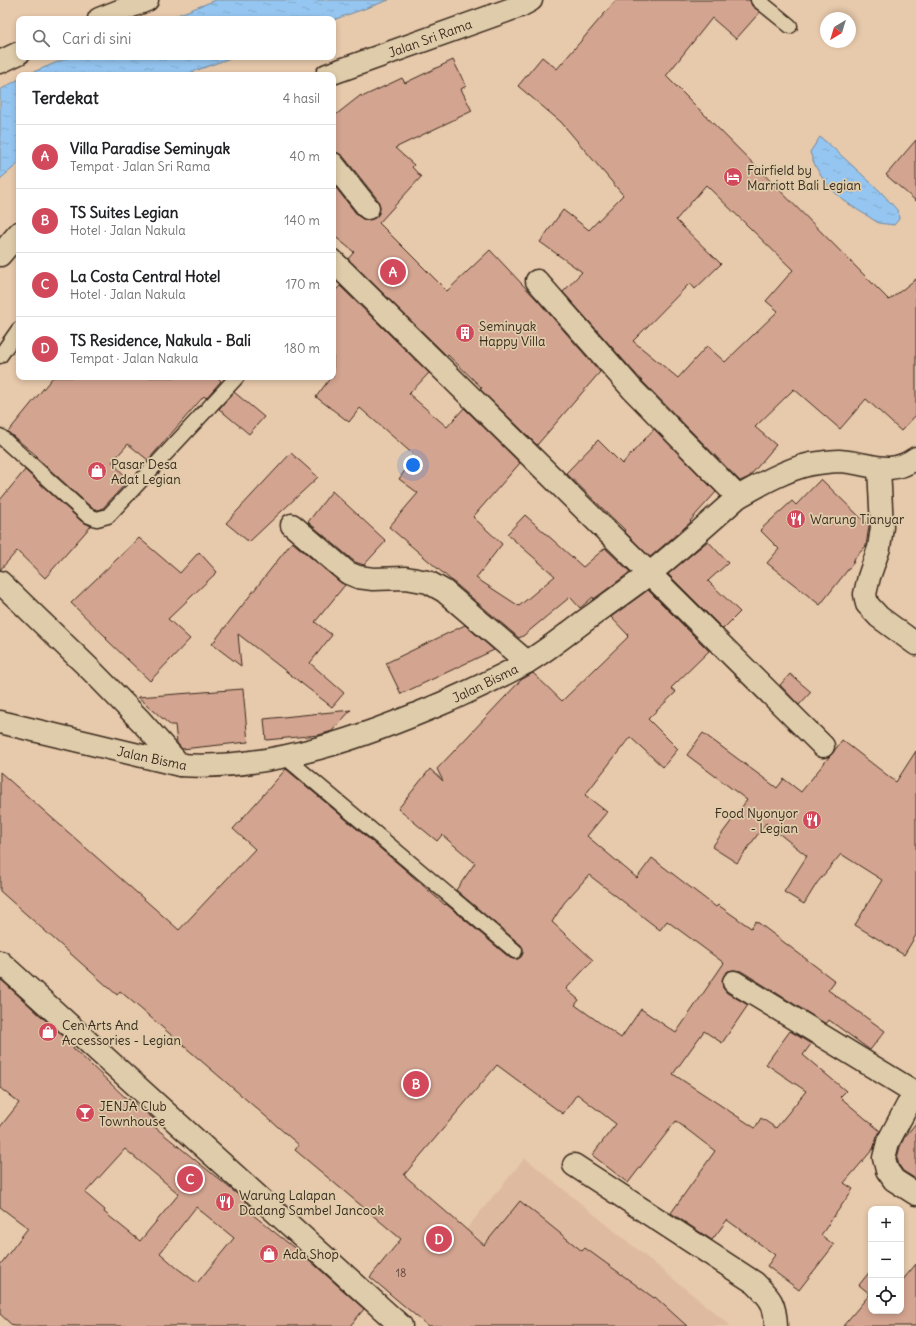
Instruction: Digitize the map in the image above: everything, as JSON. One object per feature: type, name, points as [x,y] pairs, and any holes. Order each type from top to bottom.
[{"type":"street","points":[[107,16],[147,0]]},
{"type":"street","name":"Jalan Sri Rama","points":[[335,72],[520,6],[531,0]]},
{"type":"street","points":[[0,62],[16,54]]},
{"type":"street","points":[[336,168],[368,208]]},
{"type":"street","points":[[0,255],[16,236]]},
{"type":"street","points":[[336,264],[823,746]]},
{"type":"street","points":[[537,281],[633,390],[738,497]]},
{"type":"street","name":"Jalan Bisma","points":[[0,722],[180,766],[205,767],[285,757],[344,740],[392,724],[477,688],[527,662],[649,573],[738,497],[752,489],[789,471],[810,464],[839,461],[891,469],[908,464],[916,458]]},
{"type":"street","points":[[879,468],[882,527],[879,548],[865,594],[867,604],[880,617],[916,644]]},
{"type":"street","points":[[292,524],[348,573],[358,578],[406,578],[428,582],[444,591],[527,662]]},
{"type":"street","points":[[0,582],[92,671],[140,720],[180,766]]},
{"type":"street","points":[[0,962],[402,1326]]},
{"type":"street","points":[[734,982],[915,1093],[888,1142],[884,1158],[886,1170],[894,1180],[916,1194]]},
{"type":"street","points":[[574,1165],[755,1283],[768,1296],[775,1310],[776,1326]]},
{"type":"lane","points":[[758,0],[790,26]]},
{"type":"lane","points":[[0,356],[16,333]]},
{"type":"lane","points":[[0,436],[87,515],[97,520],[108,516],[233,380]]},
{"type":"lane","points":[[285,757],[515,951]]},
{"type":"shaded area","points":[[525,1158],[731,1326],[579,1326],[462,1234]]},
{"type":"water","points":[[216,0],[389,0],[336,19],[336,16],[175,16]]},
{"type":"water","points":[[63,60],[225,60],[192,72],[33,72]]},
{"type":"water","points":[[16,81],[16,166],[0,179],[0,90]]},
{"type":"water","points":[[820,137],[881,192],[898,211],[899,219],[894,225],[879,223],[856,209],[839,196],[825,181],[814,163],[810,152]]},
{"type":"building","points":[[616,0],[750,0],[752,6],[760,12],[736,39],[712,18],[666,76],[889,300],[916,279],[916,415],[901,431],[866,399],[840,429],[794,389],[755,427],[776,445],[749,477],[740,481],[642,381],[563,292],[582,272],[540,242],[563,210],[589,230],[623,195],[561,122],[518,86],[542,57],[557,69]],"holes":[[[706,185],[793,270],[766,301],[778,311],[725,362],[707,346],[678,378],[633,341],[690,283],[695,289],[721,264],[676,220]]]},
{"type":"building","points":[[453,60],[466,86],[461,89],[472,111],[395,148],[414,165],[412,167],[421,177],[379,223],[447,291],[490,250],[538,301],[600,372],[537,445],[480,389],[482,388],[448,355],[447,356],[348,259],[354,252],[336,237],[336,188],[358,216],[363,219],[369,220],[375,218],[379,213],[380,207],[378,200],[343,156],[336,153],[336,115],[361,95],[362,97],[402,78],[405,83]]},
{"type":"building","points":[[916,140],[916,201],[886,175]]},
{"type":"building","points":[[340,286],[429,373],[409,394],[447,427],[464,408],[520,463],[473,517],[502,544],[476,578],[519,606],[555,576],[507,534],[525,515],[583,567],[605,548],[630,572],[594,599],[593,597],[580,608],[570,597],[519,638],[389,527],[418,493],[399,479],[415,456],[360,408],[349,422],[316,397],[329,380],[336,380],[336,290]]},
{"type":"building","name":"Pasar Desa Adat Legian","points":[[51,380],[221,381],[206,398],[204,396],[148,460],[128,444],[112,462],[129,480],[103,508],[98,510],[92,508],[36,457],[37,456],[8,432]]},
{"type":"building","points":[[234,392],[264,417],[249,434],[219,409]]},
{"type":"building","points":[[654,429],[716,492],[690,521],[691,522],[650,557],[624,531],[625,530],[566,473],[598,440],[622,464]]},
{"type":"building","points":[[291,453],[318,477],[249,542],[226,523]]},
{"type":"building","points":[[25,470],[81,521],[91,526],[45,578],[17,551],[0,570],[0,500]]},
{"type":"building","points":[[821,479],[869,526],[866,546],[852,561],[854,562],[820,605],[767,563],[779,549],[760,530],[792,501],[796,505]]},
{"type":"building","points":[[332,491],[386,541],[364,565],[355,562],[308,522]]},
{"type":"building","points":[[139,538],[180,573],[199,552],[217,572],[168,619],[190,639],[150,681],[71,603]]},
{"type":"building","points":[[708,541],[728,563],[708,581],[740,612],[723,629],[668,574]]},
{"type":"building","points":[[292,542],[345,585],[315,622],[332,635],[310,663],[344,693],[332,707],[238,634],[241,666],[212,644]]},
{"type":"building","points":[[648,590],[709,651],[671,688],[676,692],[648,719],[678,749],[663,767],[630,737],[585,795],[607,812],[587,836],[637,878],[652,858],[716,907],[718,905],[751,928],[756,921],[835,981],[828,990],[885,1031],[870,1050],[829,1020],[826,1024],[741,971],[728,971],[724,975],[722,981],[723,988],[727,993],[748,1005],[722,1043],[704,1031],[673,1074],[755,1128],[761,1118],[776,1128],[806,1091],[766,1064],[790,1031],[811,1044],[803,1055],[846,1091],[840,1097],[880,1131],[873,1149],[844,1183],[853,1189],[821,1235],[834,1245],[799,1290],[767,1266],[775,1255],[727,1220],[712,1240],[671,1213],[715,1151],[676,1121],[628,1183],[592,1155],[616,1124],[577,1094],[563,1114],[497,1065],[404,1175],[484,1245],[520,1201],[582,1251],[585,1248],[654,1298],[655,1297],[687,1326],[428,1326],[370,1277],[401,1239],[295,1150],[299,1145],[120,991],[117,995],[0,891],[0,772],[179,930],[255,849],[233,829],[286,769],[445,905],[446,904],[510,958],[518,959],[523,953],[523,948],[521,945],[456,890],[475,863],[442,835],[437,841],[398,809],[430,769],[443,781],[437,769],[521,680],[533,673],[562,701],[628,637],[628,635],[611,617]],"holes":[[[589,875],[660,930],[667,921],[724,963],[676,1033],[641,1009],[621,1038],[575,1005],[579,1000],[566,989],[593,960],[552,922],[564,903]]]},
{"type":"building","points":[[465,625],[494,650],[401,694],[386,663]]},
{"type":"building","points":[[790,674],[811,692],[799,705],[780,685]]},
{"type":"building","points":[[243,689],[248,742],[182,749],[177,743],[175,725],[170,725],[138,697]]},
{"type":"building","points":[[351,710],[332,731],[319,735],[266,740],[264,719]]},
{"type":"building","points":[[703,733],[777,788],[784,779],[801,792],[842,740],[896,782],[916,751],[916,935],[904,955],[855,925],[882,880],[841,854],[817,883],[804,904],[784,892],[807,856],[766,823],[737,863],[712,847],[747,800],[687,755]]},
{"type":"building","points":[[0,979],[74,1046],[73,1048],[128,1100],[129,1099],[155,1120],[151,1124],[242,1198],[246,1202],[242,1206],[308,1259],[364,1309],[350,1326],[13,1326],[0,1314],[0,1265],[28,1228],[0,1207],[0,1127],[19,1103],[0,1088]],"holes":[[[125,1149],[179,1194],[140,1241],[104,1212],[105,1210],[85,1193]],[[196,1207],[234,1238],[197,1283],[160,1253]]]},
{"type":"building","points":[[916,1123],[916,1179],[903,1171],[897,1158],[904,1138]]},
{"type":"building","points":[[916,1264],[916,1326],[843,1326],[868,1296],[868,1314],[904,1314],[904,1278]]},
{"type":"building","points":[[868,1274],[868,1292],[859,1285]]},
{"type":"place","name":"Fairfield by Marriott Bali Legian","points":[[733,177]]},
{"type":"place","name":"Villa Paradise Seminyak","points":[[393,272]]},
{"type":"place","name":"Seminyak Happy Villa","points":[[465,333]]},
{"type":"place","name":"Pasar Desa Adat Legian","points":[[97,471]]},
{"type":"place","name":"Warung Tianyar","points":[[796,519]]},
{"type":"place","name":"Food Nyonyor - Legian","points":[[812,820]]},
{"type":"place","name":"Cen Arts And Accessories - Legian","points":[[48,1032]]},
{"type":"place","name":"TS Suites Legian","points":[[416,1084]]},
{"type":"place","name":"JENJA Club Townhouse","points":[[85,1113]]},
{"type":"place","name":"La Costa Central Hotel","points":[[190,1179]]},
{"type":"place","name":"Warung Lalapan Dadang Sambel Jancook","points":[[225,1202]]},
{"type":"place","name":"TS Residence, Nakula - Bali","points":[[439,1239]]},
{"type":"place","name":"Ada Shop","points":[[269,1254]]}]
